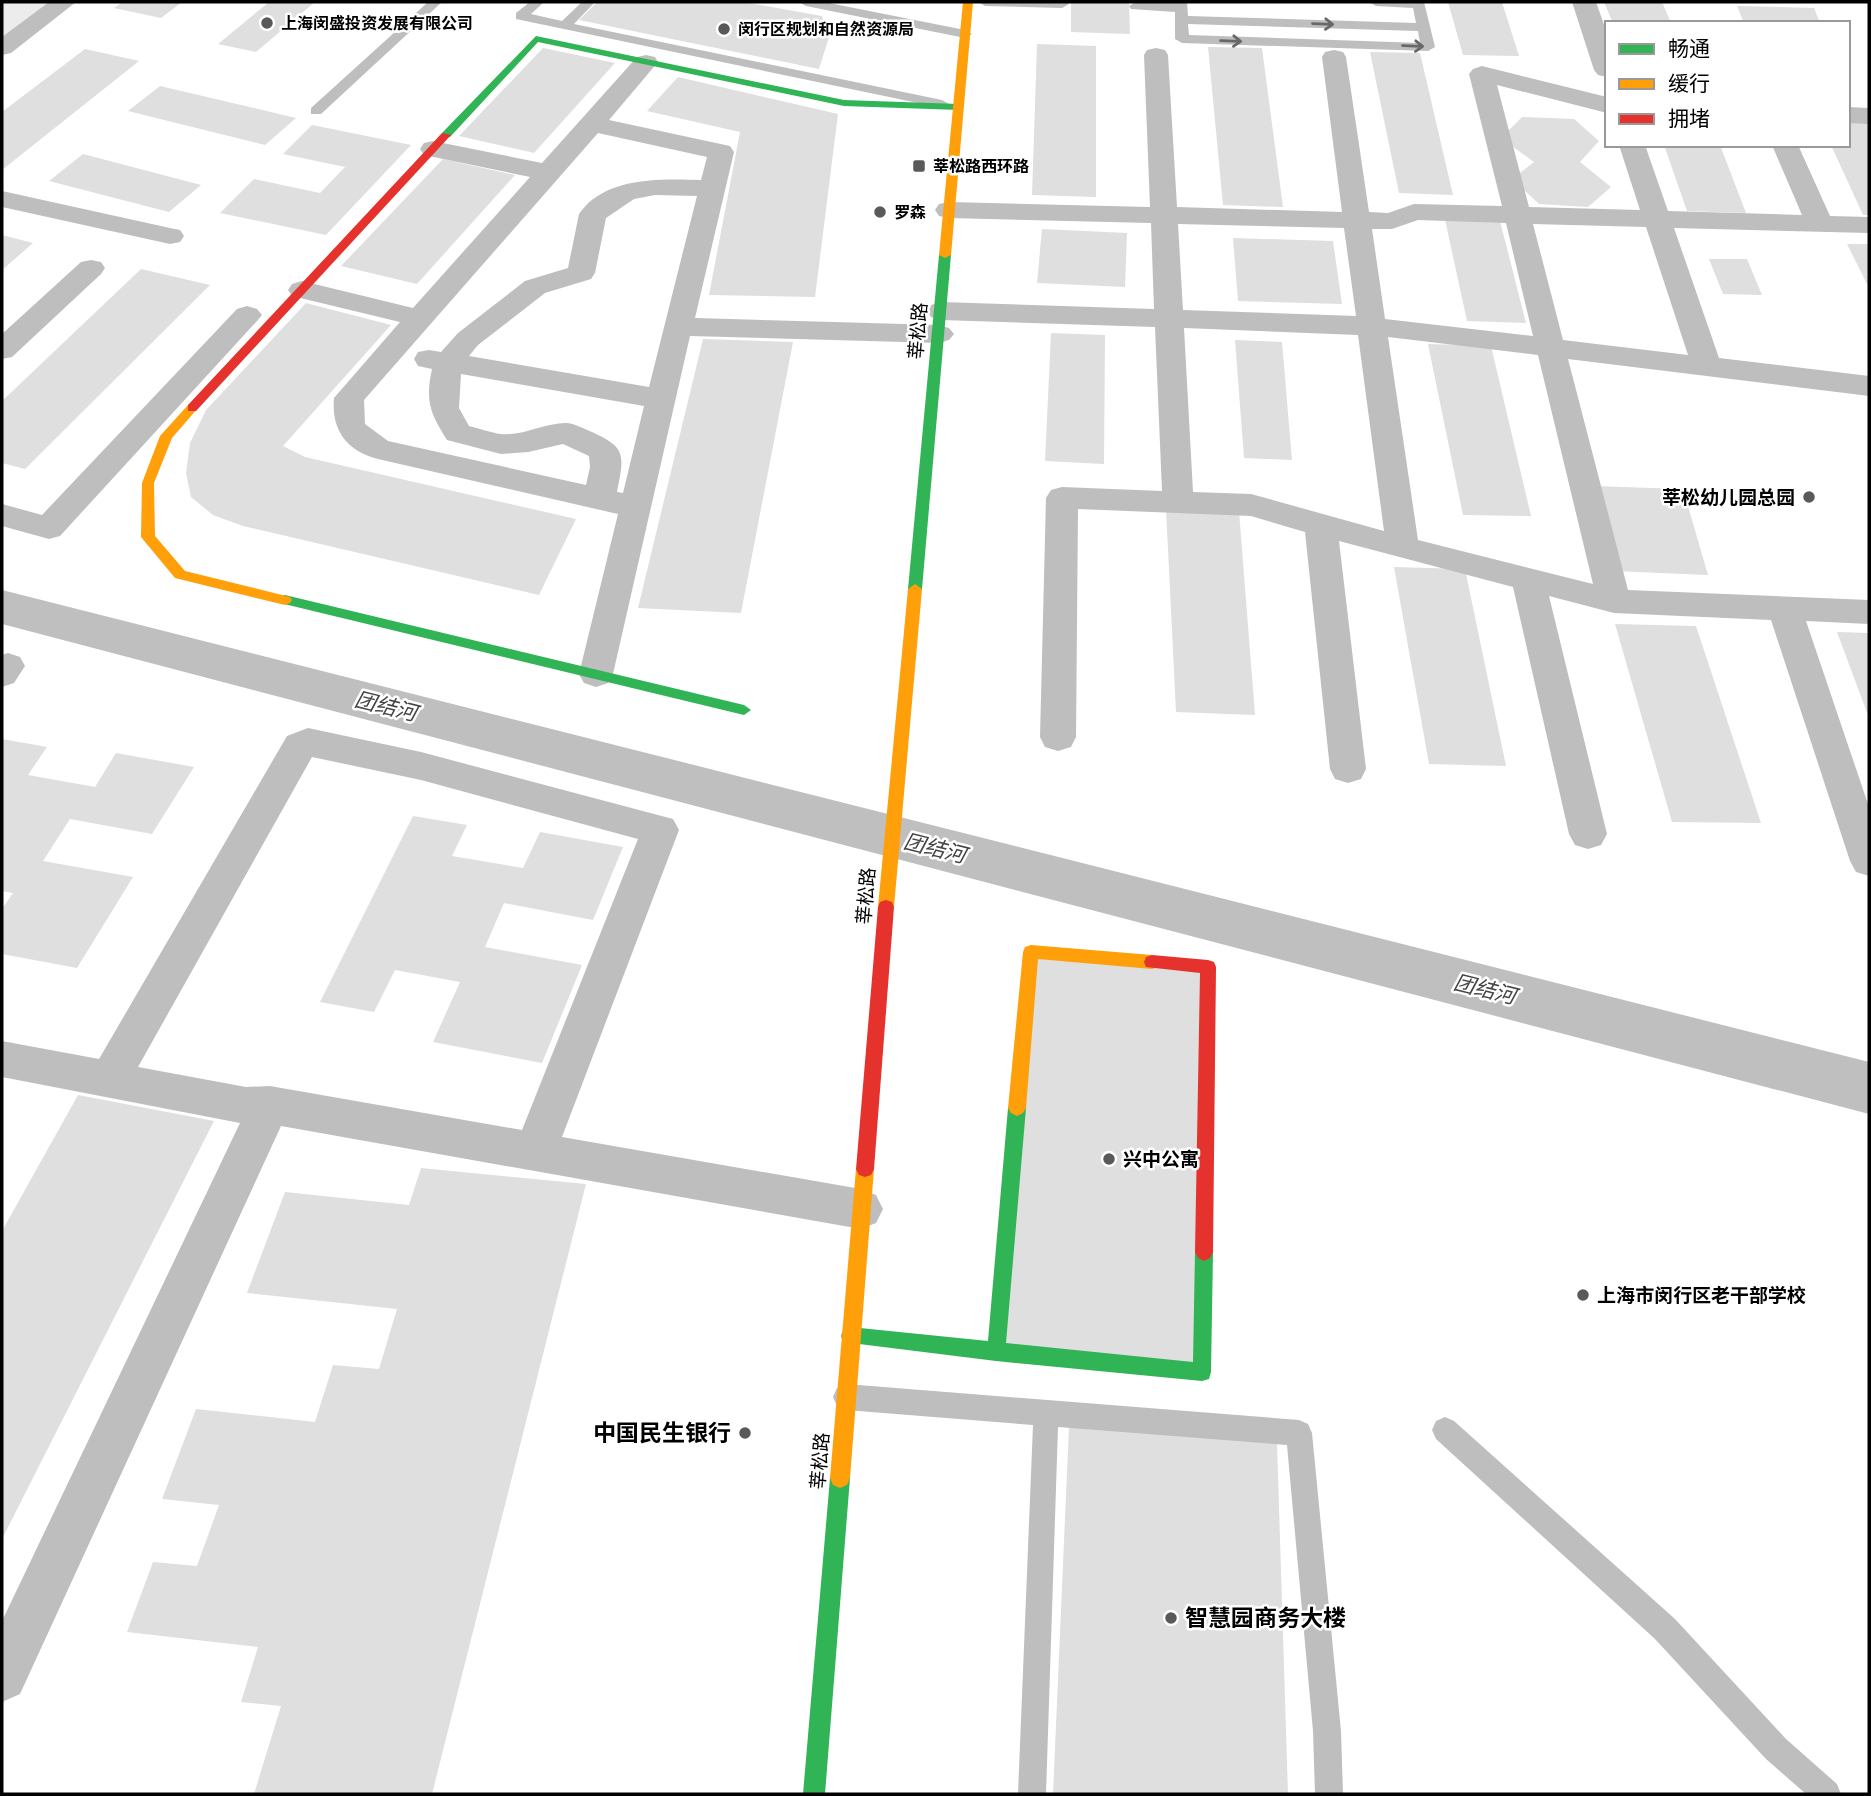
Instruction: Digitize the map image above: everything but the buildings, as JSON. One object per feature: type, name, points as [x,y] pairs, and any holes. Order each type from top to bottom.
[{"type":"street","points":[[2,48],[13,28],[64,2]]},
{"type":"street","name":"莘松路","points":[[814,1794],[884,930],[968,2]]},
{"type":"street","points":[[1584,2],[1605,64]]},
{"type":"street","points":[[744,710],[180,575],[148,537],[148,484],[166,436],[536,38],[844,103],[959,107]]},
{"type":"street","points":[[1156,55],[1178,502]]},
{"type":"street","points":[[1334,57],[1403,548]]},
{"type":"street","points":[[636,507],[379,449],[355,436],[346,418],[349,398],[646,62]]},
{"type":"street","points":[[1605,105],[1482,74],[1614,601]]},
{"type":"street","points":[[593,124],[722,152],[596,674]]},
{"type":"street","points":[[1633,147],[1707,367]]},
{"type":"street","points":[[1787,147],[1820,224]]},
{"type":"street","points":[[433,149],[549,173]]},
{"type":"street","points":[[599,499],[606,467],[604,450],[566,433],[528,442],[501,444],[458,433],[444,408],[443,388],[449,362],[468,339],[535,287],[581,273],[593,214],[615,199],[626,192],[655,187],[712,188]]},
{"type":"street","points":[[2,199],[170,236]]},
{"type":"street","points":[[950,210],[1392,221],[1414,212],[1869,225]]},
{"type":"street","points":[[2,350],[91,268]]},
{"type":"street","points":[[302,290],[419,318]]},
{"type":"street","points":[[2,515],[49,528],[247,315]]},
{"type":"street","points":[[678,327],[1168,319],[1372,326],[1869,386]]},
{"type":"street","points":[[389,352],[661,398]]},
{"type":"street","points":[[1058,737],[1062,498],[1251,505],[1403,548],[1614,601],[1869,612]]},
{"type":"street","points":[[1321,525],[1348,769]]},
{"type":"street","points":[[1528,580],[1588,834]]},
{"type":"street","points":[[1784,608],[1869,861]]},
{"type":"street","points":[[110,1078],[300,746],[309,741],[421,766],[660,830],[535,1152]]},
{"type":"street","points":[[850,1336],[996,1352],[1202,1372],[1209,967],[1031,952],[996,1352]]},
{"type":"street","points":[[3,1063],[110,1078],[246,1106],[270,1105],[861,1209]]},
{"type":"street","points":[[2,1676],[270,1105]]},
{"type":"lane","points":[[316,111],[435,2]]},
{"type":"lane","points":[[537,2],[521,16],[959,107]]},
{"type":"lane","points":[[565,26],[589,2]]},
{"type":"lane","points":[[806,2],[839,5],[965,34]]},
{"type":"lane","points":[[985,2],[1062,4]]},
{"type":"lane","points":[[1181,10],[1182,39],[1427,47],[1419,3],[1376,2]]},
{"type":"lane","points":[[1136,6],[1424,27]]},
{"type":"lane","points":[[846,1397],[1299,1433],[1326,1731],[1329,1794]]},
{"type":"lane","points":[[1032,1794],[1046,1413]]},
{"type":"lane","points":[[1445,1430],[1665,1629],[1776,1749],[1827,1794]]},
{"type":"shaded area","points":[[2,2],[65,2],[2,50]]},
{"type":"waterway","name":"团结河","points":[[2,607],[1869,1088]]},
{"type":"traffic: fast","points":[[446,135],[536,39],[844,103],[959,107]]},
{"type":"traffic: fast","points":[[915,589],[945,255]]},
{"type":"traffic: fast","points":[[285,600],[744,710]]},
{"type":"traffic: fast","points":[[996,1352],[1017,1108]]},
{"type":"traffic: fast","points":[[850,1336],[1202,1372],[1204,1252]]},
{"type":"traffic: fast","points":[[814,1794],[840,1478]]},
{"type":"traffic: slow","points":[[945,255],[968,2]]},
{"type":"traffic: slow","points":[[192,408],[166,436],[148,483],[148,537],[180,575],[285,600]]},
{"type":"traffic: slow","points":[[886,907],[915,589]]},
{"type":"traffic: slow","points":[[1017,1108],[1031,952],[1152,962]]},
{"type":"traffic: slow","points":[[840,1478],[865,1169]]},
{"type":"traffic: jam","points":[[192,408],[446,135]]},
{"type":"traffic: jam","points":[[865,1169],[886,907]]},
{"type":"traffic: jam","points":[[1152,962],[1208,967],[1204,1252]]},
{"type":"place","name":"上海闵盛投资发展有限公司","points":[[267,23]]},
{"type":"place","name":"闵行区规划和自然资源局","points":[[724,29]]},
{"type":"place","name":"莘松路西环路","points":[[919,166]]},
{"type":"place","name":"罗森","points":[[880,212]]},
{"type":"place","name":"莘松幼儿园总园","points":[[1809,497]]},
{"type":"place","name":"兴中公寓","points":[[1109,1159]]},
{"type":"place","name":"上海市闵行区老干部学校","points":[[1583,1295]]},
{"type":"place","name":"中国民生银行","points":[[745,1433]]},
{"type":"place","name":"智慧园商务大楼","points":[[1171,1618]]}]
